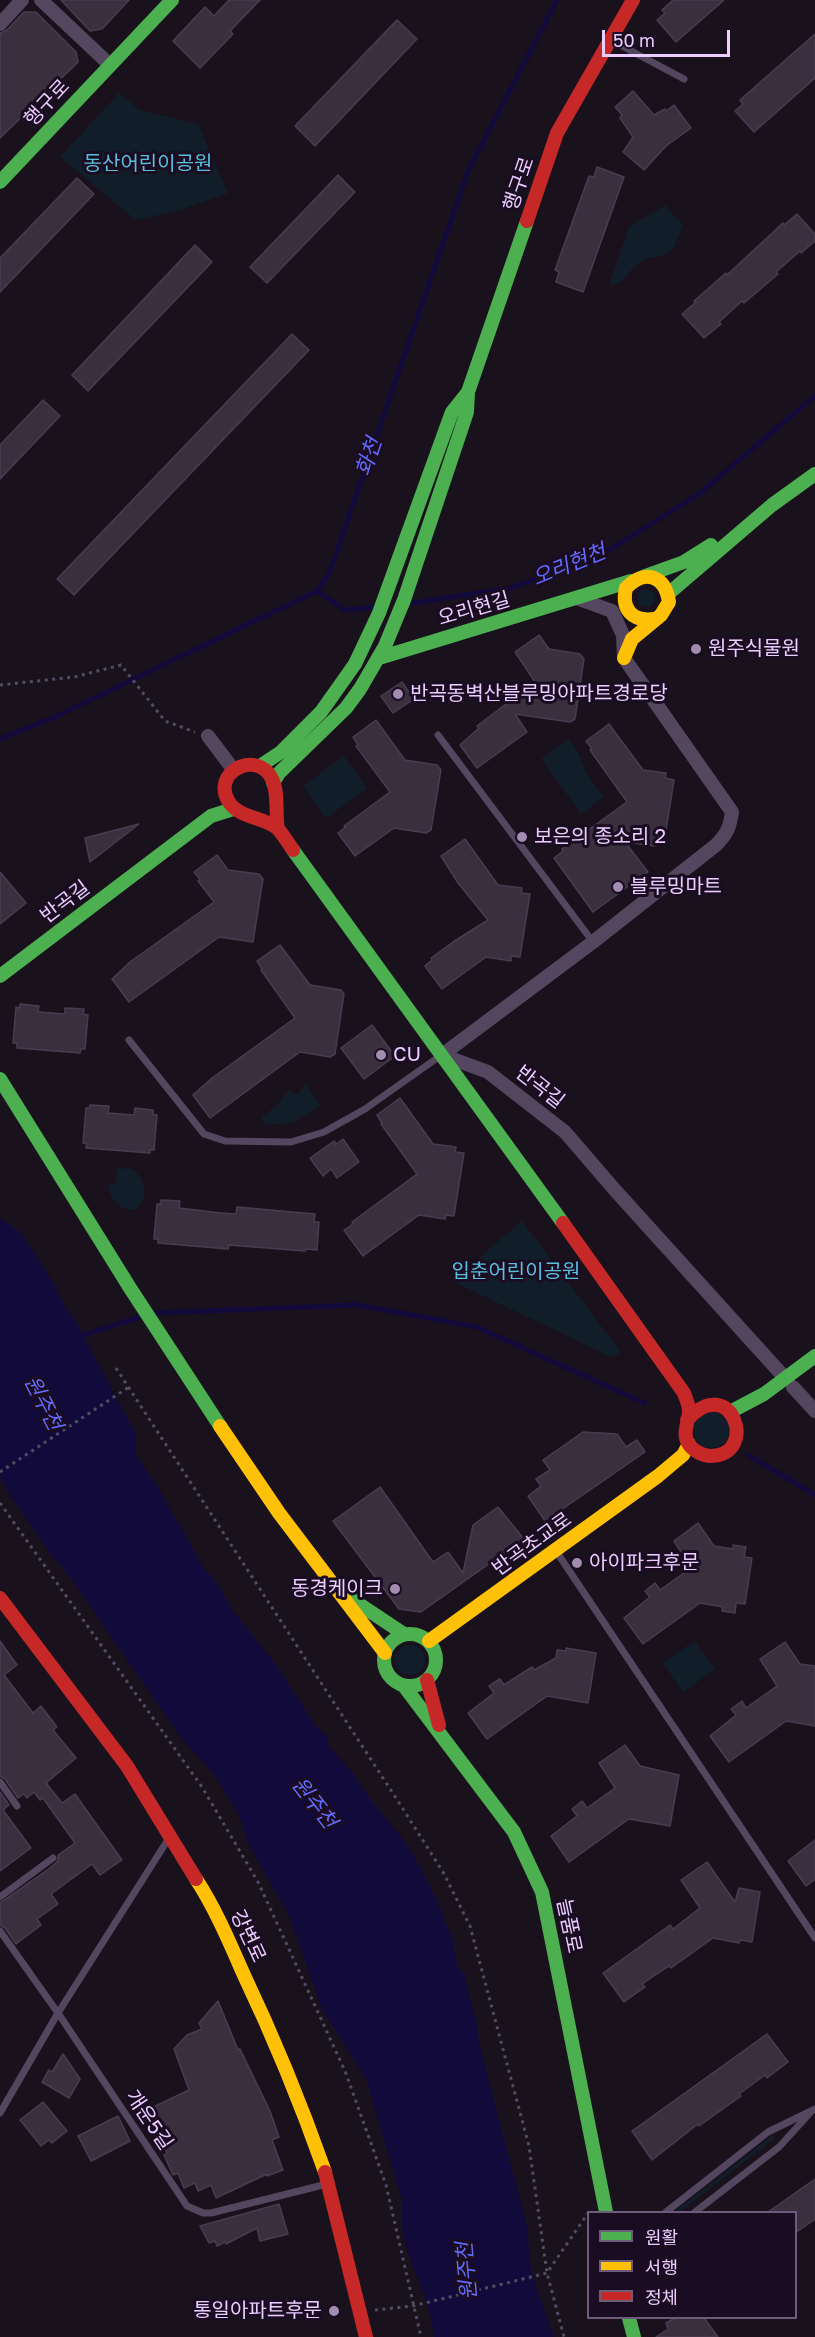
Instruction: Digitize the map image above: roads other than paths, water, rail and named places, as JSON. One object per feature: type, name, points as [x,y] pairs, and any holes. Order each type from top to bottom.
[{"type":"street","points":[[0,24],[22,0]]},
{"type":"street","points":[[41,0],[110,64]]},
{"type":"street","name":"행구로","points":[[0,182],[172,0]]},
{"type":"street","name":"행구로","points":[[382,652],[395,625],[467,412],[468,392],[558,133],[633,0]]},
{"type":"street","name":"행구로","points":[[260,766],[271,761],[319,716],[336,695],[361,656],[377,621],[452,412],[468,392]]},
{"type":"street","points":[[626,610],[624,595],[631,581],[684,562],[815,474]]},
{"type":"street","points":[[668,594],[772,505]]},
{"type":"street","points":[[624,658],[632,639],[666,609],[668,594],[660,580],[645,576]]},
{"type":"street","name":"오리현길","points":[[382,652],[579,598],[631,581]]},
{"type":"street","points":[[579,598],[612,611],[626,610],[639,620],[654,620]]},
{"type":"street","points":[[442,1054],[593,942],[727,834],[732,812],[624,658],[623,635],[612,611]]},
{"type":"street","points":[[249,814],[264,808],[279,773],[346,708],[382,652]]},
{"type":"street","points":[[208,736],[233,769]]},
{"type":"street","points":[[211,816],[224,795],[225,780],[233,769],[244,764],[260,766],[267,771],[273,788],[278,829]]},
{"type":"street","points":[[224,795],[233,809]]},
{"type":"street","points":[[211,816],[233,809],[270,823],[278,829],[684,1393],[689,1410],[686,1436],[689,1444],[701,1454]]},
{"type":"street","name":"반곡길","points":[[0,976],[211,816]]},
{"type":"street","name":"반곡길","points":[[442,1054],[488,1072],[565,1132],[815,1411]]},
{"type":"street","points":[[0,1079],[170,1352],[267,1496],[385,1653]]},
{"type":"street","points":[[658,1476],[690,1457],[726,1452],[732,1445],[737,1428],[815,1356]]},
{"type":"street","points":[[730,1412],[815,1371]]},
{"type":"street","points":[[684,1393],[705,1404],[721,1405],[730,1412],[737,1428]]},
{"type":"street","points":[[687,1420],[697,1407],[705,1404]]},
{"type":"street","points":[[658,1476],[683,1455],[689,1444]]},
{"type":"street","name":"반곡초교로","points":[[429,1641],[658,1476]]},
{"type":"street","points":[[341,1592],[404,1634],[421,1636],[429,1641],[436,1658],[433,1674],[420,1685],[404,1686],[396,1683],[385,1670],[385,1653],[388,1645],[404,1634]]},
{"type":"street","name":"강변로","points":[[0,1598],[127,1766],[209,1899],[298,2096],[329,2183],[366,2337]]},
{"type":"street","points":[[427,1680],[441,1733]]},
{"type":"street","name":"늘품로","points":[[404,1686],[514,1832],[542,1892],[606,2211]]},
{"type":"street","points":[[629,2319],[634,2337]]},
{"type":"lane","points":[[622,46],[684,79]]},
{"type":"lane","points":[[438,735],[593,942]]},
{"type":"lane","points":[[129,1040],[204,1134],[225,1141],[291,1143],[324,1132],[365,1109],[442,1054]]},
{"type":"lane","points":[[556,1551],[815,1938]]},
{"type":"lane","points":[[0,1782],[17,1806]]},
{"type":"lane","points":[[0,2113],[58,2013],[170,1836]]},
{"type":"lane","points":[[0,1897],[53,1858]]},
{"type":"lane","name":"개운5길","points":[[0,1931],[58,2013],[182,2199],[194,2211],[212,2213],[329,2183]]},
{"type":"lane","points":[[667,2211],[768,2132],[814,2112]]},
{"type":"lane","points":[[696,2211],[779,2147],[814,2112]]},
{"type":"water","name":"원주천","points":[[0,1218],[21,1233],[53,1282],[68,1312],[77,1323],[136,1435],[136,1455],[158,1487],[203,1567],[220,1587],[230,1607],[277,1666],[316,1727],[326,1735],[329,1747],[352,1772],[372,1802],[404,1840],[439,1905],[453,1941],[457,1966],[465,1974],[479,2042],[527,2227],[531,2272],[554,2337],[434,2337],[431,2318],[405,2240],[401,2215],[402,2201],[366,2079],[322,2009],[289,1916],[249,1845],[238,1813],[213,1773],[180,1737],[73,1581],[53,1557],[9,1494],[0,1476]]},
{"type":"waterway","name":"화천","points":[[0,739],[57,716],[317,591],[329,574],[468,171],[557,0]]},
{"type":"waterway","name":"오리현천","points":[[406,604],[510,588],[598,557],[699,494],[815,396]]},
{"type":"waterway","name":"오리현천","points":[[317,591],[345,610],[379,607]]},
{"type":"waterway","points":[[151,1313],[358,1305],[477,1327],[644,1403]]},
{"type":"waterway","points":[[77,1337],[143,1316]]},
{"type":"waterway","points":[[748,1455],[815,1495]]},
{"type":"place","name":"원주식물원","points":[[696,649]]},
{"type":"place","name":"반곡동벽산블루밍아파트경로당","points":[[398,694]]},
{"type":"place","name":"보은의 종소리 2","points":[[522,837]]},
{"type":"place","name":"블루밍마트","points":[[618,887]]},
{"type":"place","name":"CU","points":[[381,1055]]},
{"type":"place","name":"아이파크후문","points":[[577,1563]]},
{"type":"place","name":"동경케이크","points":[[395,1589]]},
{"type":"place","name":"통일아파트후문","points":[[334,2311]]},
{"type":"park label","name":"동산어린이공원","points":[[148,164]]},
{"type":"park label","name":"입춘어린이공원","points":[[516,1272]]}]
